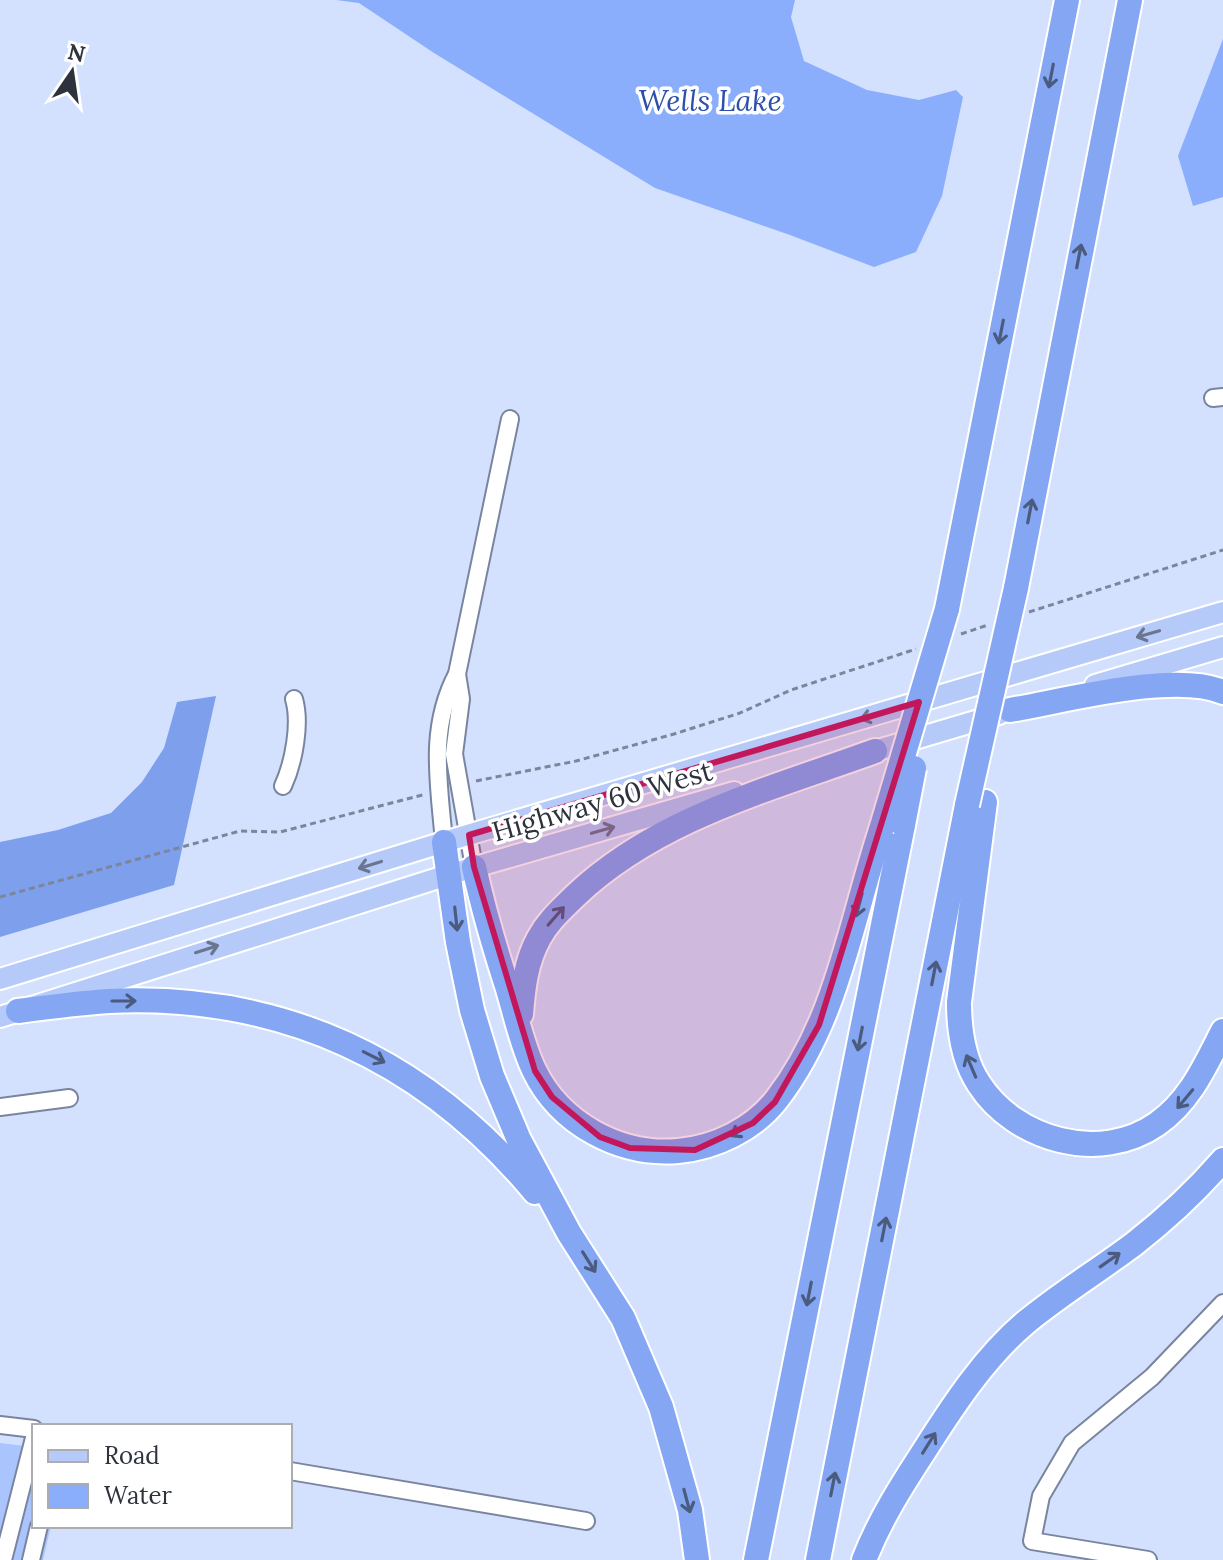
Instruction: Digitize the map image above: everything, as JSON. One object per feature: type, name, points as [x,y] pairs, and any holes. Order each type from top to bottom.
[{"type":"highway","points":[[756,1560],[892,828],[947,609],[1067,0]]},
{"type":"highway","points":[[818,1560],[976,804],[1130,0]]},
{"type":"highway","points":[[1010,710],[1160,684],[1189,684],[1223,692]]},
{"type":"highway","points":[[524,1041],[521,1014],[529,963],[539,938],[554,916],[586,886],[660,834],[701,815],[875,751]]},
{"type":"highway","points":[[976,804],[959,1031],[966,1059],[978,1084],[997,1106],[1019,1124],[1044,1136],[1072,1144],[1100,1144],[1128,1138],[1154,1126],[1176,1109],[1194,1087],[1223,1031]]},
{"type":"highway","points":[[444,842],[462,870],[535,1071],[552,1097],[575,1120],[600,1137],[630,1148],[662,1152],[695,1150],[725,1139],[753,1123],[775,1102],[819,1025],[892,828]]},
{"type":"highway","points":[[462,870],[464,969],[472,1010],[492,1076],[519,1140],[569,1233],[623,1318],[661,1407],[690,1510],[697,1560]]},
{"type":"highway","points":[[9,1014],[110,1001],[190,1003],[289,1021],[337,1038],[399,1070],[452,1108],[516,1169],[569,1233]]},
{"type":"highway","points":[[864,1560],[898,1488],[978,1374],[1023,1325],[1135,1243],[1223,1160]]},
{"type":"main road","name":"Highway 60 West","points":[[0,979],[444,842],[1223,612]]},
{"type":"main road","name":"Highway 60 West","points":[[9,1014],[462,870],[1223,647]]},
{"type":"street","points":[[444,842],[437,753],[439,724],[445,697],[457,674],[510,419]]},
{"type":"street","points":[[457,674],[461,699],[454,754],[469,835],[462,870]]},
{"type":"street","points":[[283,786],[289,773],[299,717],[294,699]]},
{"type":"street","points":[[0,1107],[69,1098]]},
{"type":"street","points":[[1148,1560],[1032,1541],[1041,1496],[1072,1443],[1152,1377],[1223,1303]]},
{"type":"street","points":[[0,1425],[32,1429]]},
{"type":"street","points":[[3,1560],[32,1446]]},
{"type":"street","points":[[292,1471],[586,1521]]},
{"type":"street","points":[[31,1560],[39,1528]]},
{"type":"path","points":[[1016,616],[1223,550]]},
{"type":"path","points":[[956,636],[1001,621]]},
{"type":"path","points":[[459,786],[488,777],[576,761],[674,734],[740,713],[791,690],[926,645]]},
{"type":"path","points":[[0,897],[240,831],[280,832],[439,790]]},
{"type":"highlighted area","points":[[919,702],[819,1025],[775,1102],[753,1123],[695,1150],[630,1148],[600,1137],[552,1097],[535,1071],[474,867],[469,835]]},
{"type":"shaded area","points":[[216,696],[174,885],[0,937],[0,842],[58,830],[111,813],[142,782],[164,748],[177,702]]},
{"type":"shaded area","points":[[0,1443],[32,1447],[32,1528],[51,1528],[43,1560],[0,1560]]},
{"type":"water","name":"Wells Lake","points":[[336,0],[795,0],[791,17],[804,61],[867,90],[919,100],[956,90],[963,97],[942,196],[916,252],[874,267],[655,188],[434,53],[359,3]]},
{"type":"water","points":[[1223,39],[1223,197],[1193,206],[1178,156]]}]
